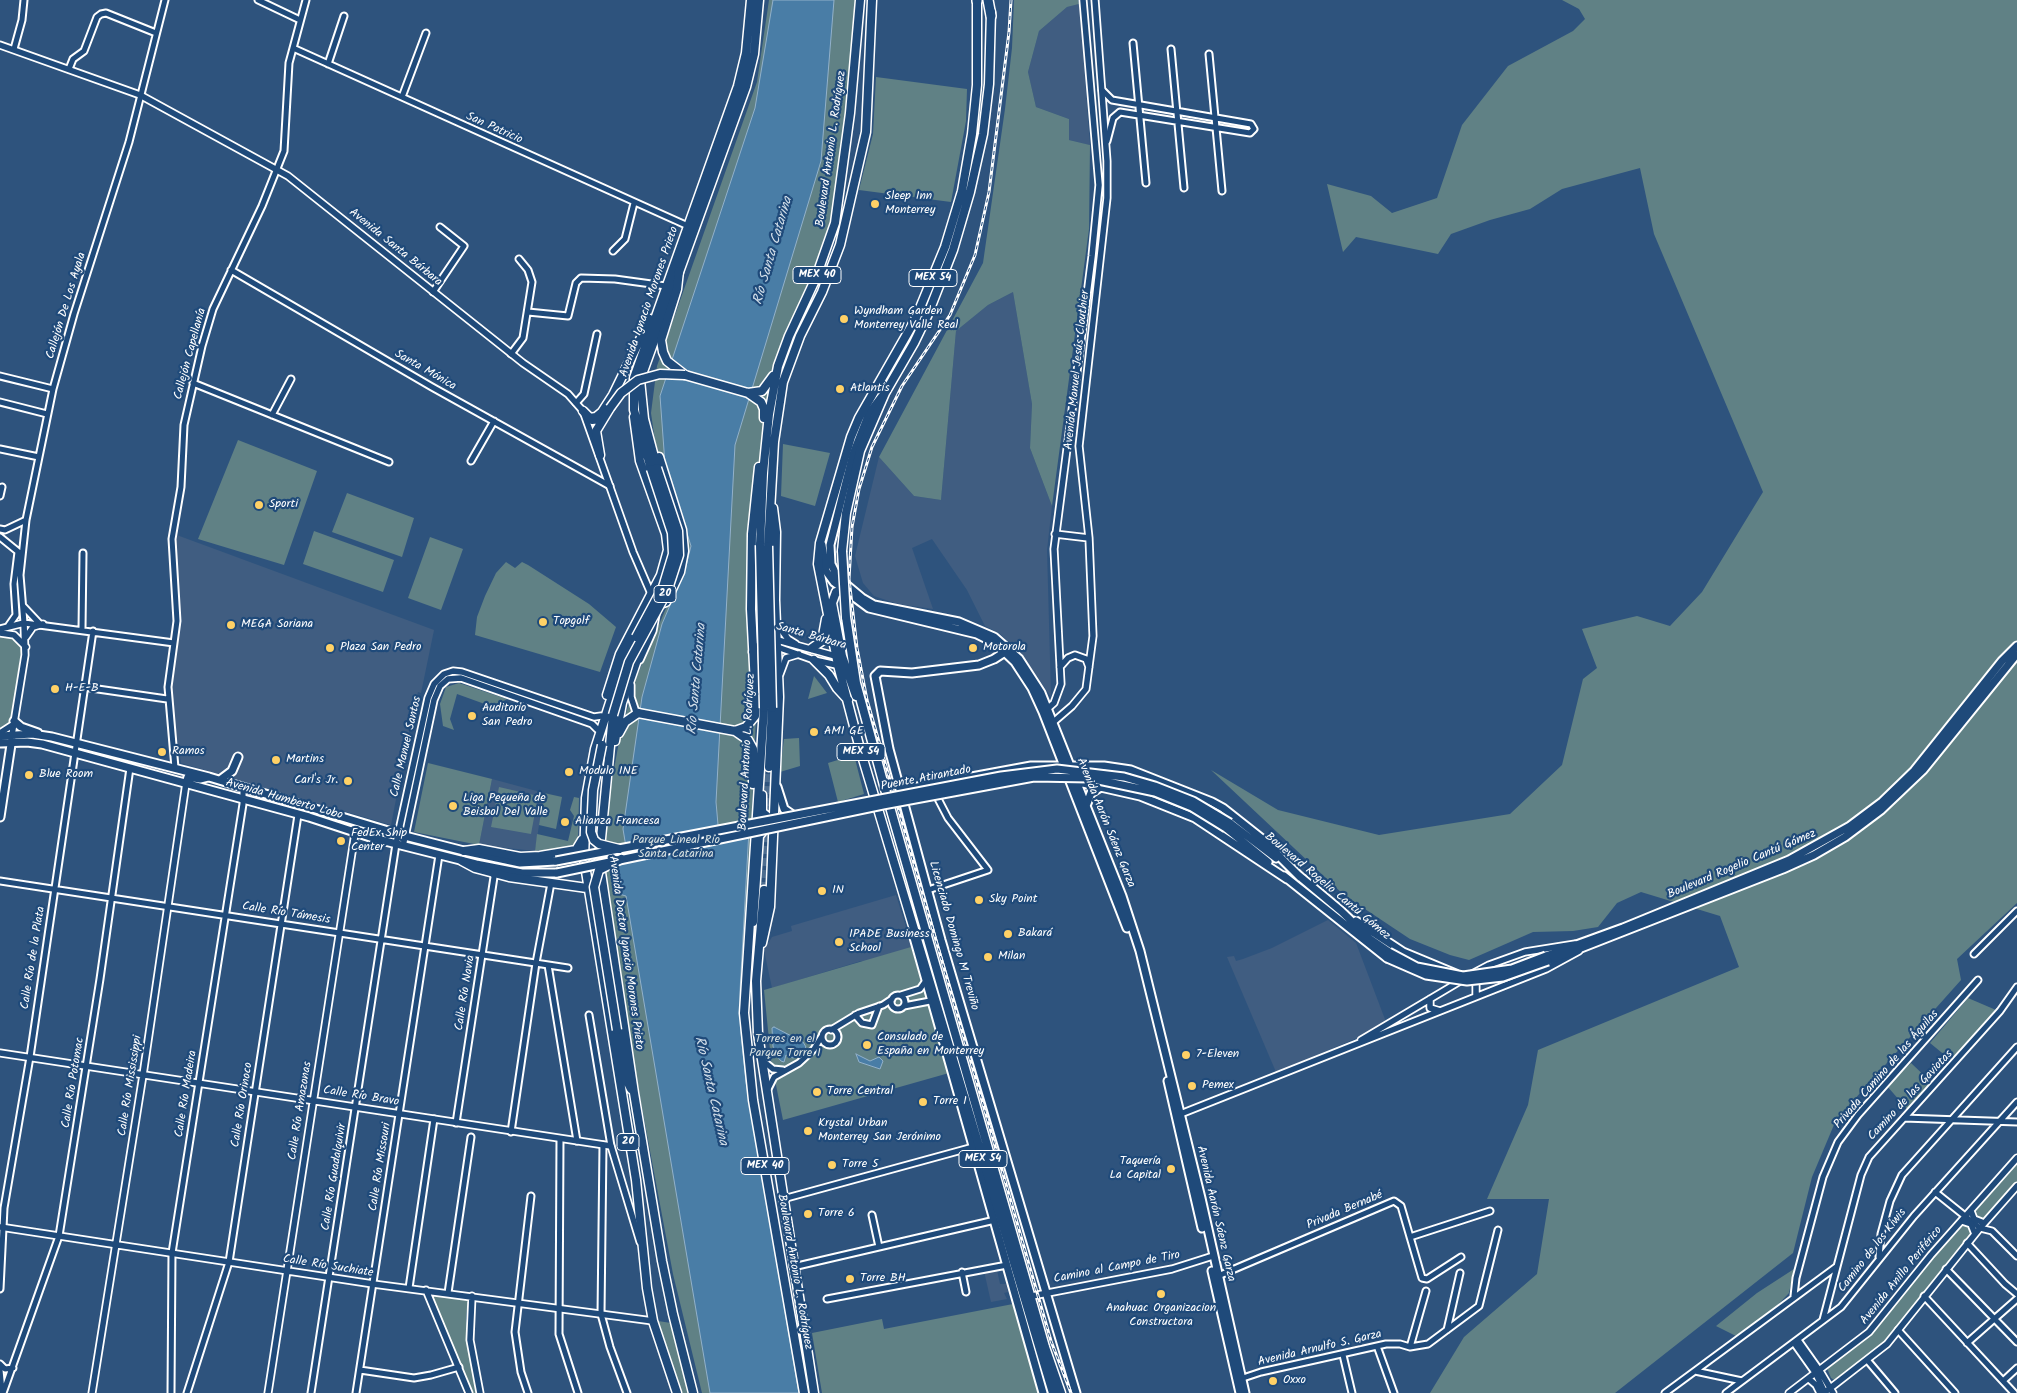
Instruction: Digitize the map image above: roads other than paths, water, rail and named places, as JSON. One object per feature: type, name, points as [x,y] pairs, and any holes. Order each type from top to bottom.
[{"type":"highway","points":[[990,0],[991,16]]},
{"type":"main road","name":"Avenida Ignacio Morones Prieto","points":[[636,637],[663,587],[673,554],[672,532],[654,468],[634,410],[634,378],[743,68],[751,0]]},
{"type":"main road","name":"Avenida Ignacio Morones Prieto","points":[[654,468],[640,391],[640,380],[746,87],[754,54],[759,0]]},
{"type":"main road","name":"Boulevard Antonio L. Rodríguez","points":[[769,767],[763,473],[769,414],[778,366],[789,336],[816,280],[834,223],[850,113],[860,0]]},
{"type":"main road","name":"Boulevard Antonio L. Rodríguez","points":[[764,546],[777,415],[783,382],[800,336],[822,292],[840,245],[866,132],[872,0]]},
{"type":"main road","name":"MEX 54","points":[[839,657],[825,605],[818,564],[819,549],[851,437],[915,320],[945,247],[962,191],[972,134],[977,85],[977,0]]},
{"type":"main road","name":"MEX 54","points":[[991,16],[990,66],[983,134],[963,217],[928,314],[914,343],[884,393],[860,451],[854,472],[846,513],[842,551],[846,617],[851,658],[845,666],[848,700],[912,926],[1028,1297],[1062,1393]]},
{"type":"main road","points":[[679,271],[677,289],[664,325],[661,340],[662,352],[671,365],[685,375]]},
{"type":"main road","points":[[586,414],[595,418],[598,416],[613,395],[660,300]]},
{"type":"main road","points":[[748,393],[766,388],[778,366]]},
{"type":"main road","points":[[600,455],[596,431],[602,419],[621,393],[638,380],[655,375],[685,375],[748,393],[761,402],[765,414],[752,534],[752,652],[756,666],[754,716],[746,727],[735,731]]},
{"type":"main road","name":"Avenida Aarón Sáenz Garza","points":[[884,393],[870,413],[848,470],[830,545],[830,558],[833,570],[838,578],[852,590],[874,605],[968,624],[994,637],[1007,650],[1022,671],[1046,711],[1132,941],[1178,1116]]},
{"type":"main road","points":[[619,849],[599,844],[594,840],[591,832],[598,745],[597,729],[620,654],[651,595],[666,558],[667,541],[640,460],[634,430],[634,410]]},
{"type":"main road","points":[[586,414],[593,420],[602,419]]},
{"type":"main road","points":[[649,440],[658,455],[684,542],[680,572],[666,602],[659,604],[651,595]]},
{"type":"main road","name":"Avenida Doctor Ignacio Morones Prieto","points":[[654,468],[678,531],[680,549],[678,562],[667,592],[629,662],[614,715],[606,775],[599,859],[634,1093],[668,1296],[693,1393]]},
{"type":"main road","points":[[757,959],[768,920],[775,837],[779,676],[775,526],[770,499]]},
{"type":"main road","name":"Avenida Aarón Sáenz Garza","points":[[822,538],[826,571],[834,582],[874,611],[968,631],[1007,650]]},
{"type":"main road","points":[[845,591],[836,592],[832,600],[839,657],[845,666]]},
{"type":"main road","points":[[812,648],[823,639],[825,605]]},
{"type":"main road","points":[[606,775],[629,679],[650,628],[650,620],[640,616]]},
{"type":"main road","name":"Avenida Doctor Ignacio Morones Prieto","points":[[636,637],[624,659],[598,745],[587,788],[583,836],[588,888],[636,1180],[642,1250],[653,1321],[676,1393]]},
{"type":"main road","name":"Boulevard Rogelio Cantú Gómez","points":[[1582,946],[1789,860],[1850,826],[1882,802],[1914,771],[2002,661],[2017,646]]},
{"type":"main road","points":[[901,798],[901,790],[879,706],[876,672],[912,673],[979,665],[1007,650]]},
{"type":"main road","name":"Boulevard Rogelio Cantú Gómez","points":[[1228,825],[1287,879],[1388,955],[1426,975],[1467,981],[1508,975],[1783,869],[1814,855],[1845,836],[1894,799],[1922,770],[2017,654]]},
{"type":"main road","points":[[814,660],[829,675],[836,688],[848,700]]},
{"type":"main road","name":"MEX 54","points":[[845,666],[863,707],[1028,1297],[1053,1393]]},
{"type":"main road","name":"Boulevard Antonio L. Rodríguez","points":[[768,708],[762,731],[756,805],[744,1013],[753,1100],[804,1393]]},
{"type":"main road","points":[[615,741],[624,724],[637,713],[735,731],[748,740],[753,749],[753,790],[756,805]]},
{"type":"main road","points":[[598,745],[608,723],[614,715]]},
{"type":"main road","points":[[14,722],[43,736]]},
{"type":"main road","name":"Avenida Aarón Sáenz Garza","points":[[1051,724],[1060,756],[1067,765]]},
{"type":"main road","points":[[762,731],[764,764],[762,808],[765,816],[775,823]]},
{"type":"main road","points":[[0,735],[12,739],[43,736]]},
{"type":"main road","name":"Avenida Humberto Lobo","points":[[43,736],[220,780],[402,835],[520,863],[556,862],[619,849]]},
{"type":"main road","points":[[0,817],[12,739]]},
{"type":"main road","name":"Avenida Humberto Lobo","points":[[0,743],[12,739],[42,744],[309,817],[355,833],[462,860]]},
{"type":"main road","points":[[1054,764],[1060,756]]},
{"type":"main road","points":[[220,780],[232,771],[238,757]]},
{"type":"main road","points":[[901,790],[1010,769],[1054,764],[1104,766],[1144,774],[1223,808],[1261,838],[1300,877]]},
{"type":"main road","name":"Puente Atirantado","points":[[619,849],[1001,776],[1057,769],[1124,777],[1155,786],[1193,801],[1228,825]]},
{"type":"main road","points":[[748,937],[754,917],[761,833],[768,826],[797,818],[888,800],[1033,774],[1073,780],[1100,788],[1140,796],[1195,818],[1287,879]]},
{"type":"main road","points":[[1140,796],[1146,789],[1144,774]]},
{"type":"main road","points":[[186,783],[188,777],[200,780],[208,777]]},
{"type":"main road","name":"Puente Atirantado","points":[[621,859],[892,803],[1034,777],[1089,778],[1154,792],[1192,807],[1228,825]]},
{"type":"main road","name":"Avenida Aarón Sáenz Garza","points":[[1073,780],[1086,806],[1121,894],[1140,951],[1239,1380],[1245,1393]]},
{"type":"main road","points":[[776,787],[784,808],[797,818]]},
{"type":"main road","points":[[1086,806],[1090,793],[1100,788]]},
{"type":"main road","points":[[282,798],[288,812]]},
{"type":"main road","name":"Licenciado Domingo M Treviño","points":[[901,798],[1076,1393]]},
{"type":"main road","points":[[309,817],[325,818],[332,813]]},
{"type":"main road","name":"Boulevard Rogelio Cantú Gómez","points":[[1228,825],[1300,877],[1341,911],[1388,955]]},
{"type":"main road","points":[[761,833],[769,831],[775,837]]},
{"type":"main road","points":[[464,851],[479,849],[520,857],[540,856],[576,850],[583,836]]},
{"type":"main road","points":[[621,859],[599,870],[594,881],[625,1077],[634,1093]]},
{"type":"main road","points":[[462,860],[475,868],[522,873],[557,872],[621,859]]},
{"type":"main road","points":[[492,870],[521,880],[588,888]]},
{"type":"main road","name":"Boulevard Antonio L. Rodríguez","points":[[764,890],[757,959],[756,1008],[761,1059],[814,1393]]},
{"type":"main road","points":[[1341,911],[1403,952],[1449,969],[1466,978]]},
{"type":"main road","points":[[930,947],[924,942],[918,926],[912,926],[913,940],[930,1001],[974,1147],[1043,1393]]},
{"type":"main road","name":"Avenida Aarón Sáenz Garza","points":[[1211,1257],[1218,1276],[1240,1393]]},
{"type":"street","points":[[14,49],[22,20],[24,0]]},
{"type":"street","name":"Callejón De Los Ayala","points":[[24,623],[20,554],[47,414],[74,314],[125,157],[165,0]]},
{"type":"street","points":[[258,0],[300,20]]},
{"type":"street","name":"Callejón Capellanía","points":[[175,768],[167,699],[177,621],[172,532],[180,487],[184,425],[192,383],[212,309],[277,170],[285,143],[287,85],[292,48],[306,0]]},
{"type":"street","name":"Avenida Manuel Jesús Clouthier","points":[[1046,711],[1059,694],[1060,667],[1055,585],[1055,534],[1090,276],[1099,185],[1083,0]]},
{"type":"street","name":"Avenida Manuel Jesús Clouthier","points":[[1051,724],[1083,694],[1090,668],[1093,636],[1089,538],[1079,446],[1107,198],[1106,144],[1095,0]]},
{"type":"street","points":[[70,69],[73,59],[84,51],[97,17],[101,14],[106,13],[156,33]]},
{"type":"street","points":[[328,64],[344,16]]},
{"type":"street","points":[[402,97],[426,33]]},
{"type":"street","points":[[1132,43],[1146,184]]},
{"type":"street","name":"Avenida Santa Bárbara","points":[[0,45],[140,94],[277,170],[307,190],[511,354],[568,394],[586,414],[630,545],[656,611],[655,622],[630,686],[632,703],[637,713]]},
{"type":"street","name":"San Patricio","points":[[292,48],[688,226]]},
{"type":"street","points":[[1171,49],[1184,188]]},
{"type":"street","points":[[1209,54],[1222,191]]},
{"type":"street","points":[[1101,89],[1109,99],[1251,124],[1254,129],[1250,132],[1216,128],[1120,112],[1114,114],[1106,144]]},
{"type":"street","points":[[613,251],[625,239],[634,203]]},
{"type":"street","points":[[433,292],[464,246],[440,227]]},
{"type":"street","points":[[511,354],[523,338],[532,282],[528,270],[518,259]]},
{"type":"street","name":"Santa Mónica","points":[[231,270],[610,486]]},
{"type":"street","points":[[528,312],[568,316],[576,283],[581,278],[615,279],[666,286]]},
{"type":"street","points":[[576,403],[584,394],[597,334]]},
{"type":"street","points":[[0,376],[53,389]]},
{"type":"street","points":[[272,415],[291,380]]},
{"type":"street","points":[[192,383],[389,462]]},
{"type":"street","points":[[0,402],[47,414]]},
{"type":"street","points":[[471,461],[494,421]]},
{"type":"street","points":[[0,449],[39,457]]},
{"type":"street","points":[[0,496],[2,487]]},
{"type":"street","points":[[9,625],[14,619],[14,584],[20,554],[2,538],[2,530],[26,520]]},
{"type":"street","points":[[1055,534],[1089,538]]},
{"type":"street","points":[[82,629],[83,553]]},
{"type":"street","points":[[15,605],[22,605],[41,624]]},
{"type":"street","name":"Santa Bárbara","points":[[751,609],[758,629],[778,643],[814,660],[845,666]]},
{"type":"street","points":[[777,622],[788,639],[802,647]]},
{"type":"street","points":[[0,629],[9,625],[24,623],[41,624],[174,643]]},
{"type":"street","points":[[12,739],[26,647],[24,623]]},
{"type":"street","points":[[26,637],[33,627],[41,624]]},
{"type":"street","name":"Calle Río de la Plata","points":[[0,1289],[1,1227],[30,1057],[93,631]]},
{"type":"street","points":[[0,633],[14,635],[26,647]]},
{"type":"street","name":"Santa Bárbara","points":[[752,652],[757,646],[778,643],[812,648],[839,657],[851,658]]},
{"type":"street","points":[[779,676],[786,658],[800,654]]},
{"type":"street","points":[[1060,667],[1068,658],[1075,655],[1086,659],[1090,668]]},
{"type":"street","name":"Calle Manuel Santos","points":[[399,845],[428,698],[434,684],[444,674],[453,671],[462,672],[566,712],[592,724],[597,729]]},
{"type":"street","points":[[84,687],[167,699]]},
{"type":"street","name":"Calle Manuel Santos","points":[[566,712],[594,717],[601,716]]},
{"type":"street","points":[[0,735],[14,722]]},
{"type":"street","name":"Calle Río Potomac","points":[[2,1393],[13,1368],[59,1236],[87,1065],[130,768]]},
{"type":"street","name":"Calle Río Mississippi","points":[[92,1393],[169,906],[186,783]]},
{"type":"street","name":"Calle Río Madeira","points":[[171,1393],[172,1253],[243,799],[243,788]]},
{"type":"street","points":[[928,890],[988,870],[948,818],[935,792]]},
{"type":"street","name":"Calle Río Orinoco","points":[[187,1393],[229,1262],[298,814]]},
{"type":"street","name":"Calle Río Amazonas","points":[[268,1393],[312,1100],[355,833]]},
{"type":"street","name":"Calle Río Guadalquivir","points":[[310,1393],[330,1277],[382,940],[399,845]]},
{"type":"street","name":"Calle Río Missouri","points":[[356,1393],[439,855]]},
{"type":"street","name":"Calle Río Navia","points":[[456,1123],[492,870]]},
{"type":"street","name":"Calle Río Támesis","points":[[0,880],[568,968]]},
{"type":"street","points":[[511,1132],[550,883]]},
{"type":"street","points":[[1974,954],[2017,911]]},
{"type":"street","name":"Boulevard Rogelio Cantú Gómez","points":[[1352,1045],[1489,964],[1525,952],[1568,944],[1582,946]]},
{"type":"street","name":"Boulevard Rogelio Cantú Gómez","points":[[1178,1116],[1546,969],[1582,946]]},
{"type":"street","points":[[548,965],[577,1141]]},
{"type":"street","points":[[1466,978],[1475,982],[1476,996]]},
{"type":"street","name":"Privada Camino de las Águilas","points":[[1794,1296],[1796,1278],[1823,1176],[1838,1142],[1858,1115],[1978,980]]},
{"type":"street","points":[[767,1091],[770,1082],[783,1070],[799,1062],[814,1049],[825,1031],[835,1031],[845,1021],[855,1015],[881,1005],[892,998],[920,989],[925,982]]},
{"type":"street","name":"Camino de las Gaviotas","points":[[1823,1320],[1865,1164],[1885,1137],[2000,1011],[2017,987]]},
{"type":"street","points":[[901,995],[905,1001],[904,1006]]},
{"type":"street","points":[[892,998],[893,1007]]},
{"type":"street","points":[[1430,999],[1430,1008],[1440,1011]]},
{"type":"street","points":[[881,1005],[897,1009],[930,1001]]},
{"type":"street","points":[[855,1015],[862,1023],[872,1025],[881,1005]]},
{"type":"street","points":[[589,1015],[611,1146],[642,1250]]},
{"type":"street","points":[[814,1049],[836,1043],[835,1031],[845,1021]]},
{"type":"street","points":[[822,1036],[824,1043],[828,1045]]},
{"type":"street","points":[[1879,1257],[1881,1234],[1896,1184],[1951,1119],[2017,1047]]},
{"type":"street","name":"Calle Río Bravo","points":[[0,1053],[611,1146]]},
{"type":"street","points":[[761,1059],[773,1068],[783,1070]]},
{"type":"street","name":"Camino de los Kiwis","points":[[1726,1393],[1841,1307],[1879,1257],[2017,1102]]},
{"type":"street","points":[[1904,1118],[2017,1122]]},
{"type":"street","points":[[410,1288],[434,1120]]},
{"type":"street","points":[[448,1293],[471,1138]]},
{"type":"street","points":[[560,1139],[559,1310],[562,1348],[578,1393]]},
{"type":"street","points":[[603,1145],[601,1314],[626,1393]]},
{"type":"street","points":[[783,1199],[974,1147]]},
{"type":"street","name":"Avenida Anillo Periférico","points":[[1789,1393],[1869,1332],[1930,1255],[2017,1158]]},
{"type":"street","points":[[1827,1391],[1868,1361],[1898,1330],[1975,1234],[2015,1191]]},
{"type":"street","points":[[1935,1192],[1972,1224],[1975,1234]]},
{"type":"street","points":[[528,1393],[520,1372],[516,1344],[516,1316],[520,1304],[531,1196]]},
{"type":"street","name":"Privada Bernabé","points":[[1218,1276],[1394,1201],[1400,1206],[1410,1237]]},
{"type":"street","points":[[1461,1257],[1423,1279],[1419,1273],[1410,1237],[1490,1211]]},
{"type":"street","points":[[1971,1211],[1974,1219],[1982,1226]]},
{"type":"street","points":[[872,1215],[879,1247]]},
{"type":"street","points":[[1964,1218],[1989,1229],[2017,1256]]},
{"type":"street","points":[[793,1267],[995,1220]]},
{"type":"street","name":"Calle Río Suchiate","points":[[1,1227],[373,1284],[653,1321]]},
{"type":"street","name":"Avenida Arnulfo S. Garza","points":[[1239,1380],[1261,1372],[1377,1346],[1393,1344],[1410,1347],[1428,1344],[1480,1306],[1498,1230]]},
{"type":"street","points":[[1967,1244],[2017,1294]]},
{"type":"street","name":"Camino al Campo de Tiro","points":[[1028,1297],[1172,1270],[1211,1257]]},
{"type":"street","points":[[827,1299],[1007,1264]]},
{"type":"street","points":[[1667,1392],[1794,1296],[1836,1267]]},
{"type":"street","points":[[1946,1269],[2017,1342]]},
{"type":"street","points":[[962,1272],[966,1292]]},
{"type":"street","points":[[1447,1330],[1460,1273]]},
{"type":"street","points":[[426,1290],[469,1393]]},
{"type":"street","points":[[1410,1347],[1426,1291]]},
{"type":"street","points":[[472,1296],[470,1340],[480,1393]]},
{"type":"street","points":[[1924,1296],[2014,1393]]},
{"type":"street","points":[[1967,1343],[2017,1299]]},
{"type":"street","points":[[1898,1330],[1955,1393]]},
{"type":"street","points":[[1796,1341],[1820,1371],[1827,1391]]},
{"type":"street","points":[[1377,1346],[1394,1393]]},
{"type":"street","points":[[1343,1355],[1352,1393]]},
{"type":"street","points":[[1868,1361],[1895,1393]]},
{"type":"street","points":[[0,1364],[5,1369],[13,1368]]},
{"type":"street","points":[[360,1370],[414,1378],[431,1376],[459,1367]]},
{"type":"street","points":[[2003,1381],[2017,1368]]},
{"type":"street","points":[[0,1370],[2,1393]]},
{"type":"street","points":[[1695,1371],[1742,1381]]},
{"type":"street","points":[[1820,1371],[1827,1391]]},
{"type":"street","points":[[1809,1379],[1827,1391]]},
{"type":"water","name":"Río Santa Catarina","points":[[773,0],[834,0],[821,161],[735,445],[716,802],[719,836],[749,830],[740,991],[741,1033],[746,1082],[799,1393],[710,1393],[626,896],[615,893],[613,856],[627,853],[623,829],[642,697],[662,624],[685,570],[691,546],[665,464],[660,396],[755,108]]},
{"type":"water","points":[[774,1027],[803,1042],[806,1047],[801,1054],[793,1058],[786,1055],[784,1062],[781,1061],[775,1054],[773,1046],[772,1028]]},
{"type":"water","points":[[856,1054],[870,1061],[879,1057],[883,1061],[880,1069],[859,1062]]},
{"type":"tunnel","points":[[764,890],[769,767]]},
{"type":"railway","points":[[1011,0],[1009,32],[989,192],[975,255],[950,315],[902,386],[872,447],[859,489],[852,527],[849,579],[857,648],[867,700],[1051,1341],[1071,1393]]},
{"type":"place","name":"Sleep Inn Monterrey","points":[[875,204]]},
{"type":"place","name":"Wyndham Garden Monterrey Valle Real","points":[[844,319]]},
{"type":"place","name":"Atlantis","points":[[840,389]]},
{"type":"place","name":"Sporti","points":[[259,505]]},
{"type":"place","name":"Topgolf","points":[[543,622]]},
{"type":"place","name":"MEGA Soriana","points":[[231,625]]},
{"type":"place","name":"Plaza San Pedro","points":[[330,648]]},
{"type":"place","name":"Motorola","points":[[973,648]]},
{"type":"place","name":"H-E-B","points":[[55,689]]},
{"type":"place","name":"Auditorio San Pedro","points":[[472,716]]},
{"type":"place","name":"AMI GE","points":[[814,732]]},
{"type":"place","name":"Ramos","points":[[162,752]]},
{"type":"place","name":"Martins","points":[[276,760]]},
{"type":"place","name":"Modulo INE","points":[[569,772]]},
{"type":"place","name":"Blue Room","points":[[29,775]]},
{"type":"place","name":"Carl's Jr.","points":[[348,781]]},
{"type":"place","name":"Liga Pequeña de Beisbol Del Valle","points":[[453,806]]},
{"type":"place","name":"Alianza Francesa","points":[[565,822]]},
{"type":"place","name":"FedEx Ship Center","points":[[341,841]]},
{"type":"place","name":"IN","points":[[822,891]]},
{"type":"place","name":"Sky Point","points":[[979,900]]},
{"type":"place","name":"Bakará","points":[[1008,934]]},
{"type":"place","name":"IPADE Business School","points":[[839,942]]},
{"type":"place","name":"Milan","points":[[988,957]]},
{"type":"place","name":"Consulado de España en Monterrey","points":[[867,1045]]},
{"type":"place","name":"7-Eleven","points":[[1186,1055]]},
{"type":"place","name":"Pemex","points":[[1192,1086]]},
{"type":"place","name":"Torre Central","points":[[817,1092]]},
{"type":"place","name":"Torre 1","points":[[923,1102]]},
{"type":"place","name":"Krystal Urban Monterrey San Jerónimo","points":[[808,1131]]},
{"type":"place","name":"Torre 5","points":[[832,1165]]},
{"type":"place","name":"Taquería La Capital","points":[[1171,1169]]},
{"type":"place","name":"Torre 6","points":[[808,1214]]},
{"type":"place","name":"Torre BH","points":[[850,1279]]},
{"type":"place","name":"Anahuac Organizacion Constructora","points":[[1161,1294]]},
{"type":"place","name":"Oxxo","points":[[1273,1381]]},
{"type":"park label","name":"Parque Lineal Río Santa Catarina","points":[[676,848]]},
{"type":"park label","name":"Torres en el Parque Torre 1","points":[[785,1047]]}]
